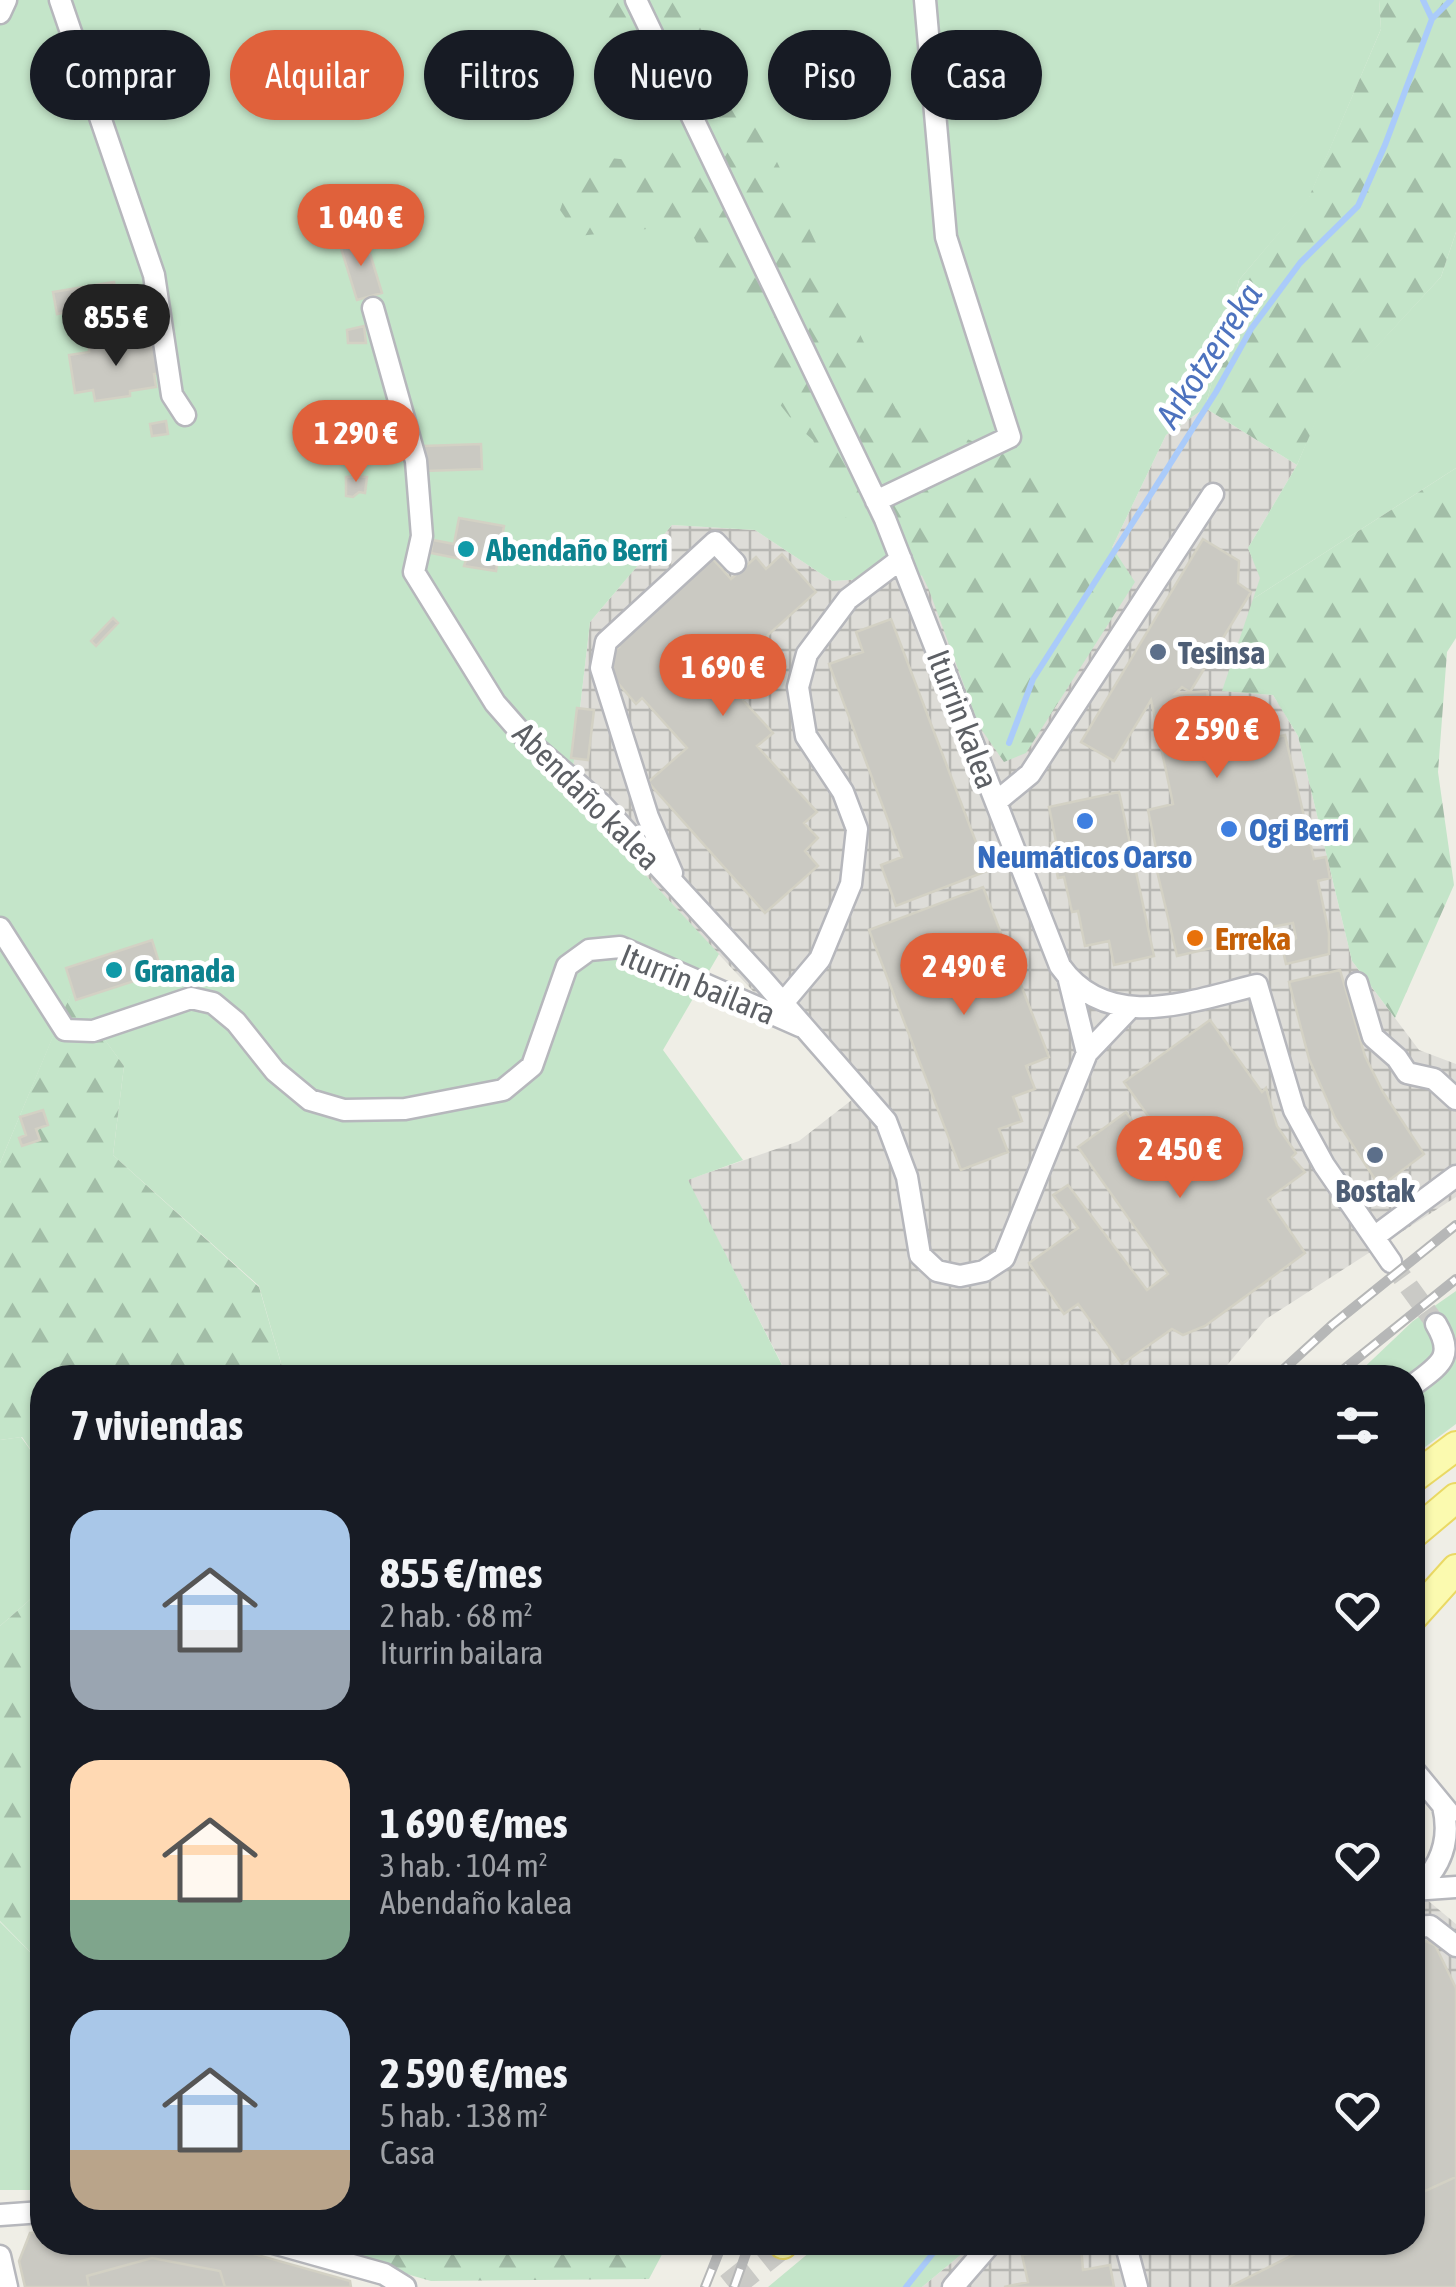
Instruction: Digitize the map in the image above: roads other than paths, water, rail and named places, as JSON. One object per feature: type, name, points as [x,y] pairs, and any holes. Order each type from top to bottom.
[{"type":"main road","points":[[1425,1469],[1456,1446]]},
{"type":"main road","points":[[1425,1524],[1456,1498]]},
{"type":"main road","points":[[1425,1603],[1456,1568]]},
{"type":"street","points":[[0,13],[6,0]]},
{"type":"street","points":[[60,0],[154,274],[172,395],[185,415]]},
{"type":"street","name":"Iturrin kalea","points":[[636,0],[876,501],[1060,966],[1069,980],[1087,1053]]},
{"type":"street","points":[[876,501],[1010,437],[946,237],[926,0]]},
{"type":"street","name":"Abendaño kalea","points":[[373,308],[416,461],[422,536],[414,572],[496,703],[531,744],[601,804],[886,1121],[907,1178],[920,1255],[936,1271],[960,1276],[984,1271],[1004,1258],[1087,1053]]},
{"type":"street","points":[[996,802],[1030,774],[1213,494]]},
{"type":"street","points":[[679,889],[648,817],[601,668],[606,642],[715,542],[734,563]]},
{"type":"street","points":[[783,1003],[820,958],[851,884],[856,829],[843,792],[806,736],[798,687],[807,654],[848,598],[900,559]]},
{"type":"street","name":"Iturrin bailara","points":[[0,928],[65,1030],[92,1031],[191,998],[213,1003],[236,1022],[286,1081],[310,1100],[344,1110],[386,1112],[503,1090],[532,1066],[567,966],[589,950],[620,947],[805,1028]]},
{"type":"street","points":[[1069,980],[1100,1001],[1129,1009],[1174,1006],[1256,984],[1294,1110],[1324,1165],[1391,1262]]},
{"type":"street","points":[[1357,983],[1373,1037],[1398,1058],[1406,1073],[1434,1080],[1456,1099]]},
{"type":"street","points":[[1087,1053],[1129,1009]]},
{"type":"street","points":[[1374,1237],[1456,1176]]},
{"type":"street","points":[[1425,1376],[1446,1352],[1446,1341],[1436,1324]]},
{"type":"street","points":[[1425,1785],[1450,1814],[1444,1850],[1425,1880]]},
{"type":"street","points":[[1425,1889],[1456,1887]]},
{"type":"street","points":[[1425,1926],[1456,1946]]},
{"type":"street","points":[[0,2216],[30,2213]]},
{"type":"street","points":[[316,2255],[384,2274],[405,2287]]},
{"type":"street","points":[[953,2287],[981,2255]]},
{"type":"street","points":[[1128,2255],[1137,2287]]},
{"type":"street","points":[[0,2256],[7,2287]]},
{"type":"waterway","points":[[1423,0],[1432,19]]},
{"type":"waterway","name":"Arkotzerreka","points":[[1009,743],[1033,679],[1216,392],[1251,329],[1300,263],[1358,206],[1432,19],[1451,0]]},
{"type":"waterway","name":"Arkotzerreka","points":[[906,2287],[932,2255]]},
{"type":"tunnel","points":[[1391,1262],[1436,1324]]},
{"type":"tunnel","points":[[729,2287],[769,2255]]},
{"type":"railway","points":[[1288,1365],[1456,1225]]},
{"type":"railway","points":[[1349,1365],[1456,1279]]},
{"type":"railway","points":[[705,2287],[718,2255]]},
{"type":"railway","points":[[734,2287],[745,2255]]},
{"type":"place","name":"Abendaño Berri","points":[[466,549]]},
{"type":"place","name":"Tesinsa","points":[[1158,652]]},
{"type":"place","name":"Neumáticos Oarso","points":[[1085,821]]},
{"type":"place","name":"Ogi Berri","points":[[1229,829]]},
{"type":"place","name":"Erreka","points":[[1195,938]]},
{"type":"place","name":"Granada","points":[[114,970]]},
{"type":"place","name":"Bostak","points":[[1375,1155]]}]
